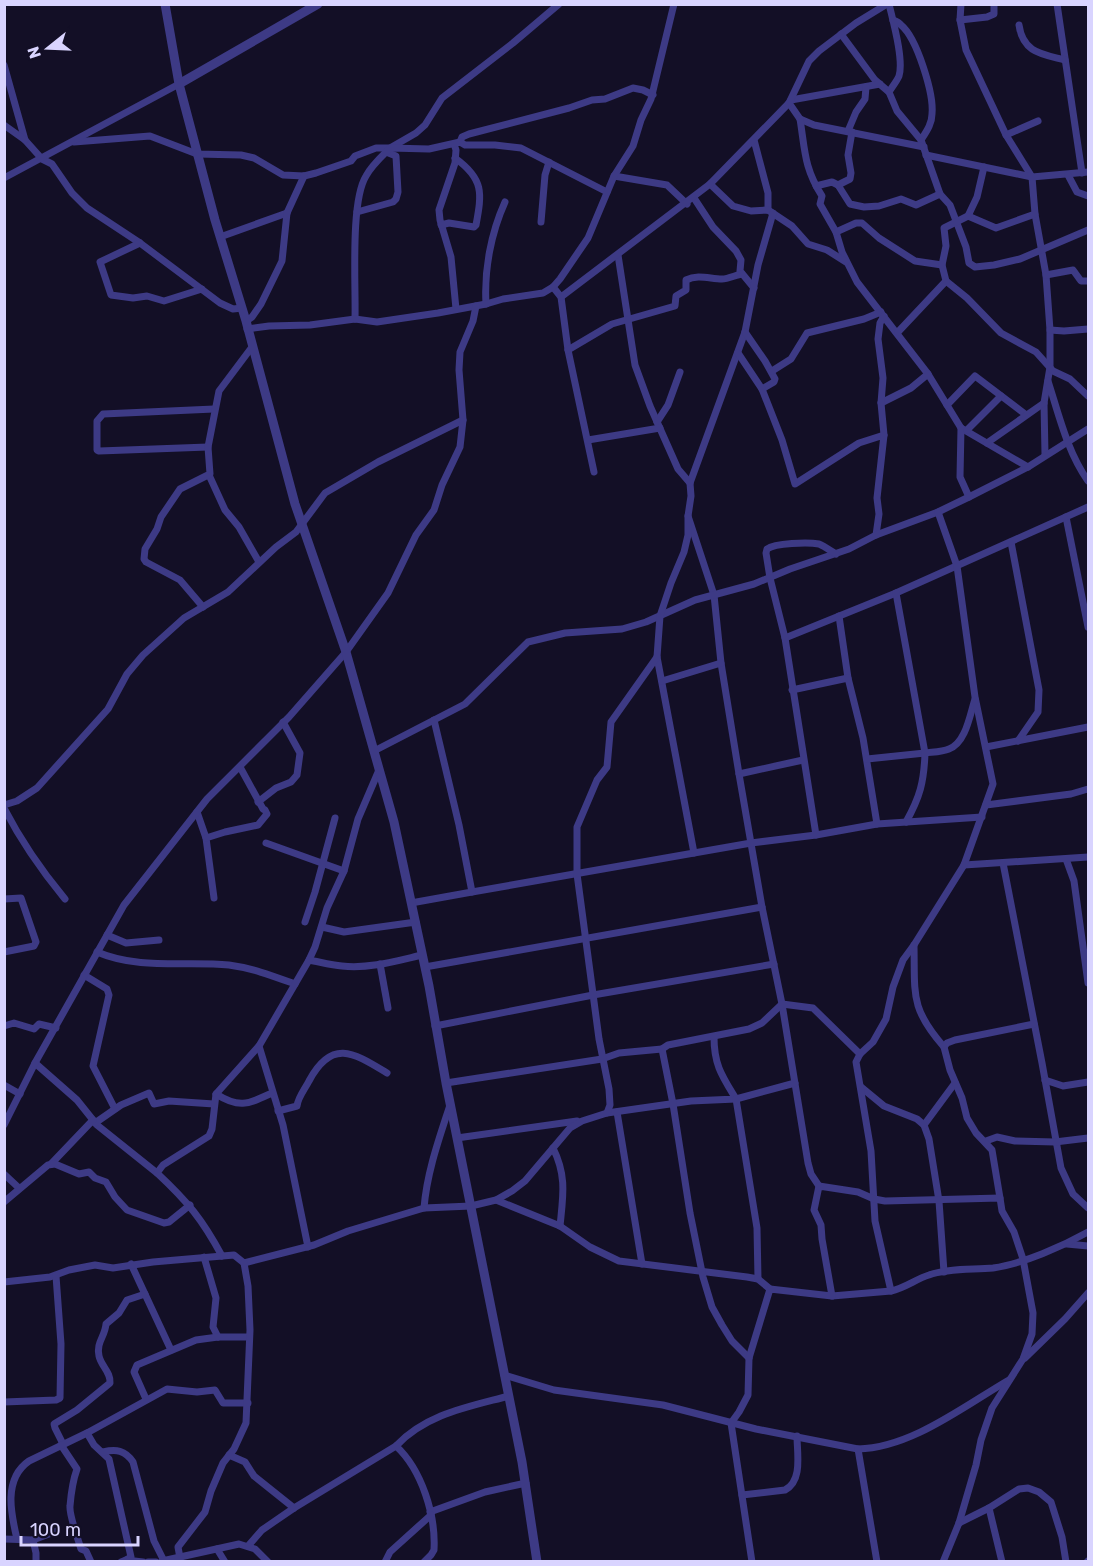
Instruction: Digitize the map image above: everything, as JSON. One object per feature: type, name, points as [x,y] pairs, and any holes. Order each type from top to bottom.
[{"type":"street","points":[[165,4],[179,84],[220,237],[302,525],[345,652],[394,822],[425,967],[450,1105],[526,1483],[537,1562]]},
{"type":"street","points":[[4,178],[179,84],[318,4]]},
{"type":"street","points":[[355,319],[357,212],[366,174],[388,150],[420,130],[442,98],[559,4]]},
{"type":"street","points":[[246,325],[310,325],[355,319],[377,322],[543,293],[553,287],[588,238],[614,176],[633,146],[652,95],[674,4]]},
{"type":"street","points":[[561,297],[687,204],[710,184],[790,101],[809,61],[841,34],[888,4],[893,20],[900,68],[899,75],[889,92]]},
{"type":"street","points":[[962,4],[960,20],[966,50],[1006,135],[1032,177],[1035,214],[1046,275],[1050,330],[1050,367],[1044,403],[1045,455]]},
{"type":"street","points":[[960,20],[994,14],[994,4]]},
{"type":"street","points":[[926,156],[1032,177],[1086,172],[1057,4]]},
{"type":"street","points":[[893,20],[902,25],[915,45],[929,88],[933,114],[922,144]]},
{"type":"street","points":[[1019,26],[1020,36],[1031,50],[1065,60]]},
{"type":"street","points":[[841,34],[875,80],[889,92],[897,111],[922,144],[940,194],[950,205],[966,247],[969,263],[975,267],[994,266],[1020,259],[1089,230]]},
{"type":"street","points":[[4,64],[25,140]]},
{"type":"street","points":[[790,101],[880,84]]},
{"type":"street","points":[[838,184],[850,179],[851,166],[848,155],[850,132],[856,112],[865,99],[866,87]]},
{"type":"street","points":[[456,309],[451,257],[439,210],[455,158],[457,143],[462,137],[592,100],[605,99],[633,88],[652,95]]},
{"type":"street","points":[[790,101],[800,120],[803,151],[822,196],[820,204],[837,232],[842,252],[857,282],[898,332],[964,429],[1028,467]]},
{"type":"street","points":[[800,120],[819,126],[922,144]]},
{"type":"street","points":[[1006,135],[1038,121]]},
{"type":"street","points":[[4,125],[25,140],[42,159],[52,164],[72,193],[87,208],[140,243],[227,308],[242,308]]},
{"type":"street","points":[[74,142],[150,136],[197,154],[241,155],[254,158],[276,172],[304,176],[351,161],[355,156],[376,148],[429,149],[457,143],[516,146],[607,192]]},
{"type":"street","points":[[694,853],[657,657],[660,616],[684,552],[691,496],[690,483],[745,332],[770,212],[768,193],[754,140]]},
{"type":"street","points":[[357,212],[393,202],[398,196],[396,156],[388,150]]},
{"type":"street","points":[[441,225],[449,223],[474,227],[476,225],[481,195],[475,175],[455,158]]},
{"type":"street","points":[[541,222],[545,175],[549,162]]},
{"type":"street","points":[[984,167],[977,197],[968,216],[944,228],[946,246],[942,265],[946,281],[967,298],[1002,333],[1036,352],[1050,367],[1089,396]]},
{"type":"street","points":[[1068,175],[1077,192],[1089,196]]},
{"type":"street","points":[[246,325],[261,304],[283,259],[287,213],[304,176]]},
{"type":"street","points":[[614,176],[667,185],[687,204]]},
{"type":"street","points":[[816,186],[832,182],[838,184],[850,204],[860,206],[879,206],[901,199],[916,205],[940,194]]},
{"type":"street","points":[[710,184],[733,206],[751,211],[770,212],[792,226],[808,244],[827,250],[848,263]]},
{"type":"street","points":[[694,198],[713,227],[736,251],[741,260],[742,273],[754,288]]},
{"type":"street","points":[[486,304],[485,290],[493,232],[505,202]]},
{"type":"street","points":[[220,237],[287,213]]},
{"type":"street","points":[[968,216],[996,228],[1035,214]]},
{"type":"street","points":[[837,232],[856,223],[862,223],[909,258],[942,265]]},
{"type":"street","points":[[140,243],[100,262],[111,295],[133,298],[147,296],[164,301],[202,289]]},
{"type":"street","points":[[618,255],[635,366],[678,469],[690,483]]},
{"type":"street","points":[[1046,275],[1073,270],[1081,281],[1089,281]]},
{"type":"street","points":[[568,350],[603,328],[629,318],[675,306],[676,296],[686,290],[686,280],[709,277],[720,279],[742,273]]},
{"type":"street","points":[[898,332],[946,281]]},
{"type":"street","points":[[553,287],[561,297],[568,350],[594,472]]},
{"type":"street","points":[[4,1125],[35,1063],[106,935],[131,896],[197,812],[283,722],[345,652],[377,610],[397,576],[416,535],[434,510],[442,485],[460,447],[464,420],[459,370],[460,352],[473,321],[476,306]]},
{"type":"street","points":[[772,371],[791,359],[807,333],[883,314]]},
{"type":"street","points":[[876,535],[879,514],[877,498],[884,435],[881,403],[883,378],[878,339],[883,314]]},
{"type":"street","points":[[1050,330],[1089,329]]},
{"type":"street","points":[[745,332],[772,371],[775,381],[762,389]]},
{"type":"street","points":[[252,347],[220,388],[208,447],[209,475],[225,510],[239,527],[260,562]]},
{"type":"street","points":[[738,353],[762,389],[782,440],[795,484],[859,443],[884,435]]},
{"type":"street","points":[[659,425],[680,372]]},
{"type":"street","points":[[881,403],[910,388],[928,374]]},
{"type":"street","points":[[947,405],[975,376],[1025,414]]},
{"type":"street","points":[[1048,379],[1068,443],[1089,481]]},
{"type":"street","points":[[969,497],[960,477],[964,429],[1001,396]]},
{"type":"street","points":[[987,443],[1025,414],[1044,403]]},
{"type":"street","points":[[208,447],[99,451],[97,450],[97,421],[103,414],[214,409]]},
{"type":"street","points":[[65,899],[42,872],[20,838],[4,807],[37,788],[108,709],[127,674],[143,655],[184,618],[228,592],[302,525],[312,508],[325,493],[375,463],[464,420]]},
{"type":"street","points":[[588,440],[659,425]]},
{"type":"street","points":[[374,751],[465,704],[528,642],[565,633],[622,629],[660,616],[695,600],[754,584],[836,554],[969,497],[1028,467],[1089,429]]},
{"type":"street","points":[[203,607],[185,584],[146,562],[144,555],[161,517],[180,489],[209,475]]},
{"type":"street","points":[[785,638],[896,593],[1089,507]]},
{"type":"street","points":[[891,1292],[874,1221],[871,1151],[856,1062],[860,1054],[873,1042],[886,1019],[897,973],[903,960],[964,865],[993,784],[975,697],[957,566],[938,512]]},
{"type":"street","points":[[688,516],[714,595],[721,663],[762,907],[782,1004],[808,1163],[819,1186],[814,1210],[821,1225],[832,1296]]},
{"type":"street","points":[[1066,517],[1089,627]]},
{"type":"street","points":[[1011,542],[1039,690],[1038,712],[1018,741]]},
{"type":"street","points":[[816,835],[785,638],[766,553],[767,549],[773,545],[788,543],[820,544],[836,554]]},
{"type":"street","points":[[896,593],[925,753],[924,778],[906,822]]},
{"type":"street","points":[[839,616],[848,678],[867,759],[877,824]]},
{"type":"street","points":[[607,1113],[610,1106],[609,1089],[602,1059],[577,874],[577,827],[597,780],[607,767],[611,722],[657,657]]},
{"type":"street","points":[[662,681],[721,663]]},
{"type":"street","points":[[792,690],[848,678]]},
{"type":"street","points":[[867,759],[949,749],[957,744],[965,728],[975,697]]},
{"type":"street","points":[[434,720],[472,892]]},
{"type":"street","points":[[258,802],[276,788],[291,782],[297,775],[299,751],[283,722]]},
{"type":"street","points":[[986,747],[1089,727]]},
{"type":"street","points":[[740,774],[803,760]]},
{"type":"street","points":[[206,838],[258,825],[267,814],[258,802],[240,767]]},
{"type":"street","points":[[157,1173],[163,1165],[209,1136],[212,1129],[216,1094],[259,1046],[309,960],[327,908],[344,871],[358,819],[380,770]]},
{"type":"street","points":[[986,806],[1071,794],[1089,789]]},
{"type":"street","points":[[197,812],[206,838],[214,898]]},
{"type":"street","points":[[411,903],[751,843],[877,824],[982,817]]},
{"type":"street","points":[[305,922],[335,818]]},
{"type":"street","points":[[266,843],[344,871]]},
{"type":"street","points":[[964,865],[1089,857]]},
{"type":"street","points":[[1066,859],[1074,881],[1089,983]]},
{"type":"street","points":[[1003,862],[1062,1175],[1073,1194],[1089,1208]]},
{"type":"street","points":[[4,899],[21,898],[36,942],[34,946],[28,948],[4,951]]},
{"type":"street","points":[[425,967],[762,907]]},
{"type":"street","points":[[322,927],[344,932],[416,922]]},
{"type":"street","points":[[106,935],[126,942],[159,940]]},
{"type":"street","points":[[914,945],[917,1008],[929,1029],[945,1047],[950,1070],[967,1118],[976,1133],[992,1150],[1002,1212],[1014,1232],[1023,1259],[1033,1313],[1032,1334],[1023,1359],[992,1408],[959,1523],[943,1562]]},
{"type":"street","points":[[97,952],[118,960],[167,964],[230,965],[256,970],[295,984]]},
{"type":"street","points":[[309,960],[342,966],[380,964],[422,955]]},
{"type":"street","points":[[380,964],[388,1008]]},
{"type":"street","points":[[435,1026],[593,995],[774,964]]},
{"type":"street","points":[[84,975],[107,989],[109,995],[93,1066],[115,1109]]},
{"type":"street","points":[[782,1004],[813,1008],[860,1054]]},
{"type":"street","points":[[446,1083],[602,1059],[619,1053],[662,1049],[668,1045],[749,1029],[762,1023],[782,1004]]},
{"type":"street","points":[[4,1026],[14,1023],[34,1029],[39,1024],[56,1028]]},
{"type":"street","points":[[945,1047],[947,1043],[955,1040],[1034,1024]]},
{"type":"street","points":[[714,1037],[714,1055],[718,1069],[736,1099],[757,1228],[758,1279]]},
{"type":"street","points":[[259,1046],[283,1125],[308,1247]]},
{"type":"street","points":[[662,1049],[690,1213],[712,1307],[732,1341],[749,1358]]},
{"type":"street","points":[[278,1111],[297,1106],[299,1098],[325,1058],[341,1053],[356,1055],[387,1073]]},
{"type":"street","points":[[35,1063],[76,1099],[94,1121],[157,1173],[190,1205],[206,1227],[222,1256]]},
{"type":"street","points":[[1045,1080],[1063,1086],[1089,1082]]},
{"type":"street","points":[[457,1138],[582,1121],[607,1113],[707,1099],[736,1099],[795,1083]]},
{"type":"street","points":[[924,1125],[955,1083]]},
{"type":"street","points":[[4,1085],[20,1094]]},
{"type":"street","points":[[861,1087],[884,1106],[917,1119],[924,1125],[929,1139],[939,1201],[944,1272]]},
{"type":"street","points":[[216,1094],[237,1104],[248,1104],[272,1092]]},
{"type":"street","points":[[4,1202],[51,1164],[94,1121],[132,1099],[148,1093],[155,1104],[169,1101],[214,1104]]},
{"type":"street","points":[[424,1208],[429,1170],[433,1165],[436,1146],[450,1105]]},
{"type":"street","points":[[617,1112],[642,1264]]},
{"type":"street","points":[[244,1263],[308,1247],[424,1208],[471,1206],[496,1200],[525,1181],[570,1128],[582,1121]]},
{"type":"street","points":[[986,1141],[997,1137],[1015,1141],[1055,1142],[1089,1138]]},
{"type":"street","points":[[553,1148],[560,1162],[564,1183],[560,1226]]},
{"type":"street","points":[[51,1164],[62,1166],[76,1174],[89,1172],[96,1179],[106,1182],[115,1197],[127,1210],[164,1223],[190,1205]]},
{"type":"street","points":[[4,1174],[19,1188]]},
{"type":"street","points":[[819,1186],[858,1192],[874,1199],[939,1201],[1000,1198]]},
{"type":"street","points":[[496,1200],[560,1226],[590,1247],[615,1260],[758,1279],[770,1289],[832,1296],[891,1292],[928,1275],[995,1268],[1067,1244],[1089,1232]]},
{"type":"street","points":[[1067,1244],[1089,1246]]},
{"type":"street","points":[[4,1282],[56,1276],[69,1270],[95,1265],[113,1268],[131,1264],[234,1255],[244,1263],[249,1304],[248,1413],[242,1434],[223,1463],[205,1512],[178,1547],[177,1560]]},
{"type":"street","points":[[204,1257],[216,1298],[213,1328],[218,1337]]},
{"type":"street","points":[[131,1264],[171,1350]]},
{"type":"street","points":[[4,1402],[60,1398],[61,1344],[56,1276]]},
{"type":"street","points":[[752,1562],[731,1423],[743,1406],[747,1395],[749,1358],[770,1289]]},
{"type":"street","points":[[91,1562],[86,1551],[81,1549],[69,1507],[73,1493],[73,1477],[77,1470],[54,1424],[77,1410],[110,1383],[111,1378],[99,1357],[98,1342],[105,1333],[106,1324],[119,1313],[127,1300],[145,1293]]},
{"type":"street","points":[[1023,1359],[1089,1293]]},
{"type":"street","points":[[146,1399],[136,1376],[135,1367],[196,1340],[249,1337]]},
{"type":"street","points":[[504,1375],[554,1390],[663,1405],[731,1423],[858,1449],[875,1449],[890,1445],[934,1425],[1011,1378]]},
{"type":"street","points":[[17,1539],[11,1507],[11,1485],[24,1464],[87,1433],[135,1407],[138,1403],[171,1388],[197,1392],[215,1390],[223,1403],[248,1404]]},
{"type":"street","points":[[248,1546],[262,1530],[396,1446],[409,1433],[440,1416],[509,1396]]},
{"type":"street","points":[[87,1433],[94,1445],[109,1459],[131,1557],[123,1561]]},
{"type":"street","points":[[742,1496],[785,1490],[795,1482],[797,1436]]},
{"type":"street","points":[[396,1446],[409,1460],[431,1513],[434,1550],[424,1562]]},
{"type":"street","points":[[858,1449],[877,1562]]},
{"type":"street","points":[[103,1452],[114,1450],[125,1453],[133,1462],[154,1541],[164,1561]]},
{"type":"street","points":[[229,1455],[246,1464],[255,1476],[294,1508]]},
{"type":"street","points":[[385,1562],[390,1552],[431,1513],[485,1492],[526,1483]]},
{"type":"street","points":[[959,1523],[1019,1489],[1028,1488],[1039,1492],[1051,1502],[1062,1537],[1066,1562]]},
{"type":"street","points":[[989,1508],[1002,1562]]},
{"type":"street","points":[[4,1539],[33,1540],[57,1531]]},
{"type":"street","points":[[33,1540],[36,1562]]},
{"type":"street","points":[[148,1562],[177,1560],[234,1544],[248,1546],[260,1553],[268,1562]]},
{"type":"street","points":[[217,1549],[225,1562]]},
{"type":"street","points":[[123,1561],[143,1562]]}]
